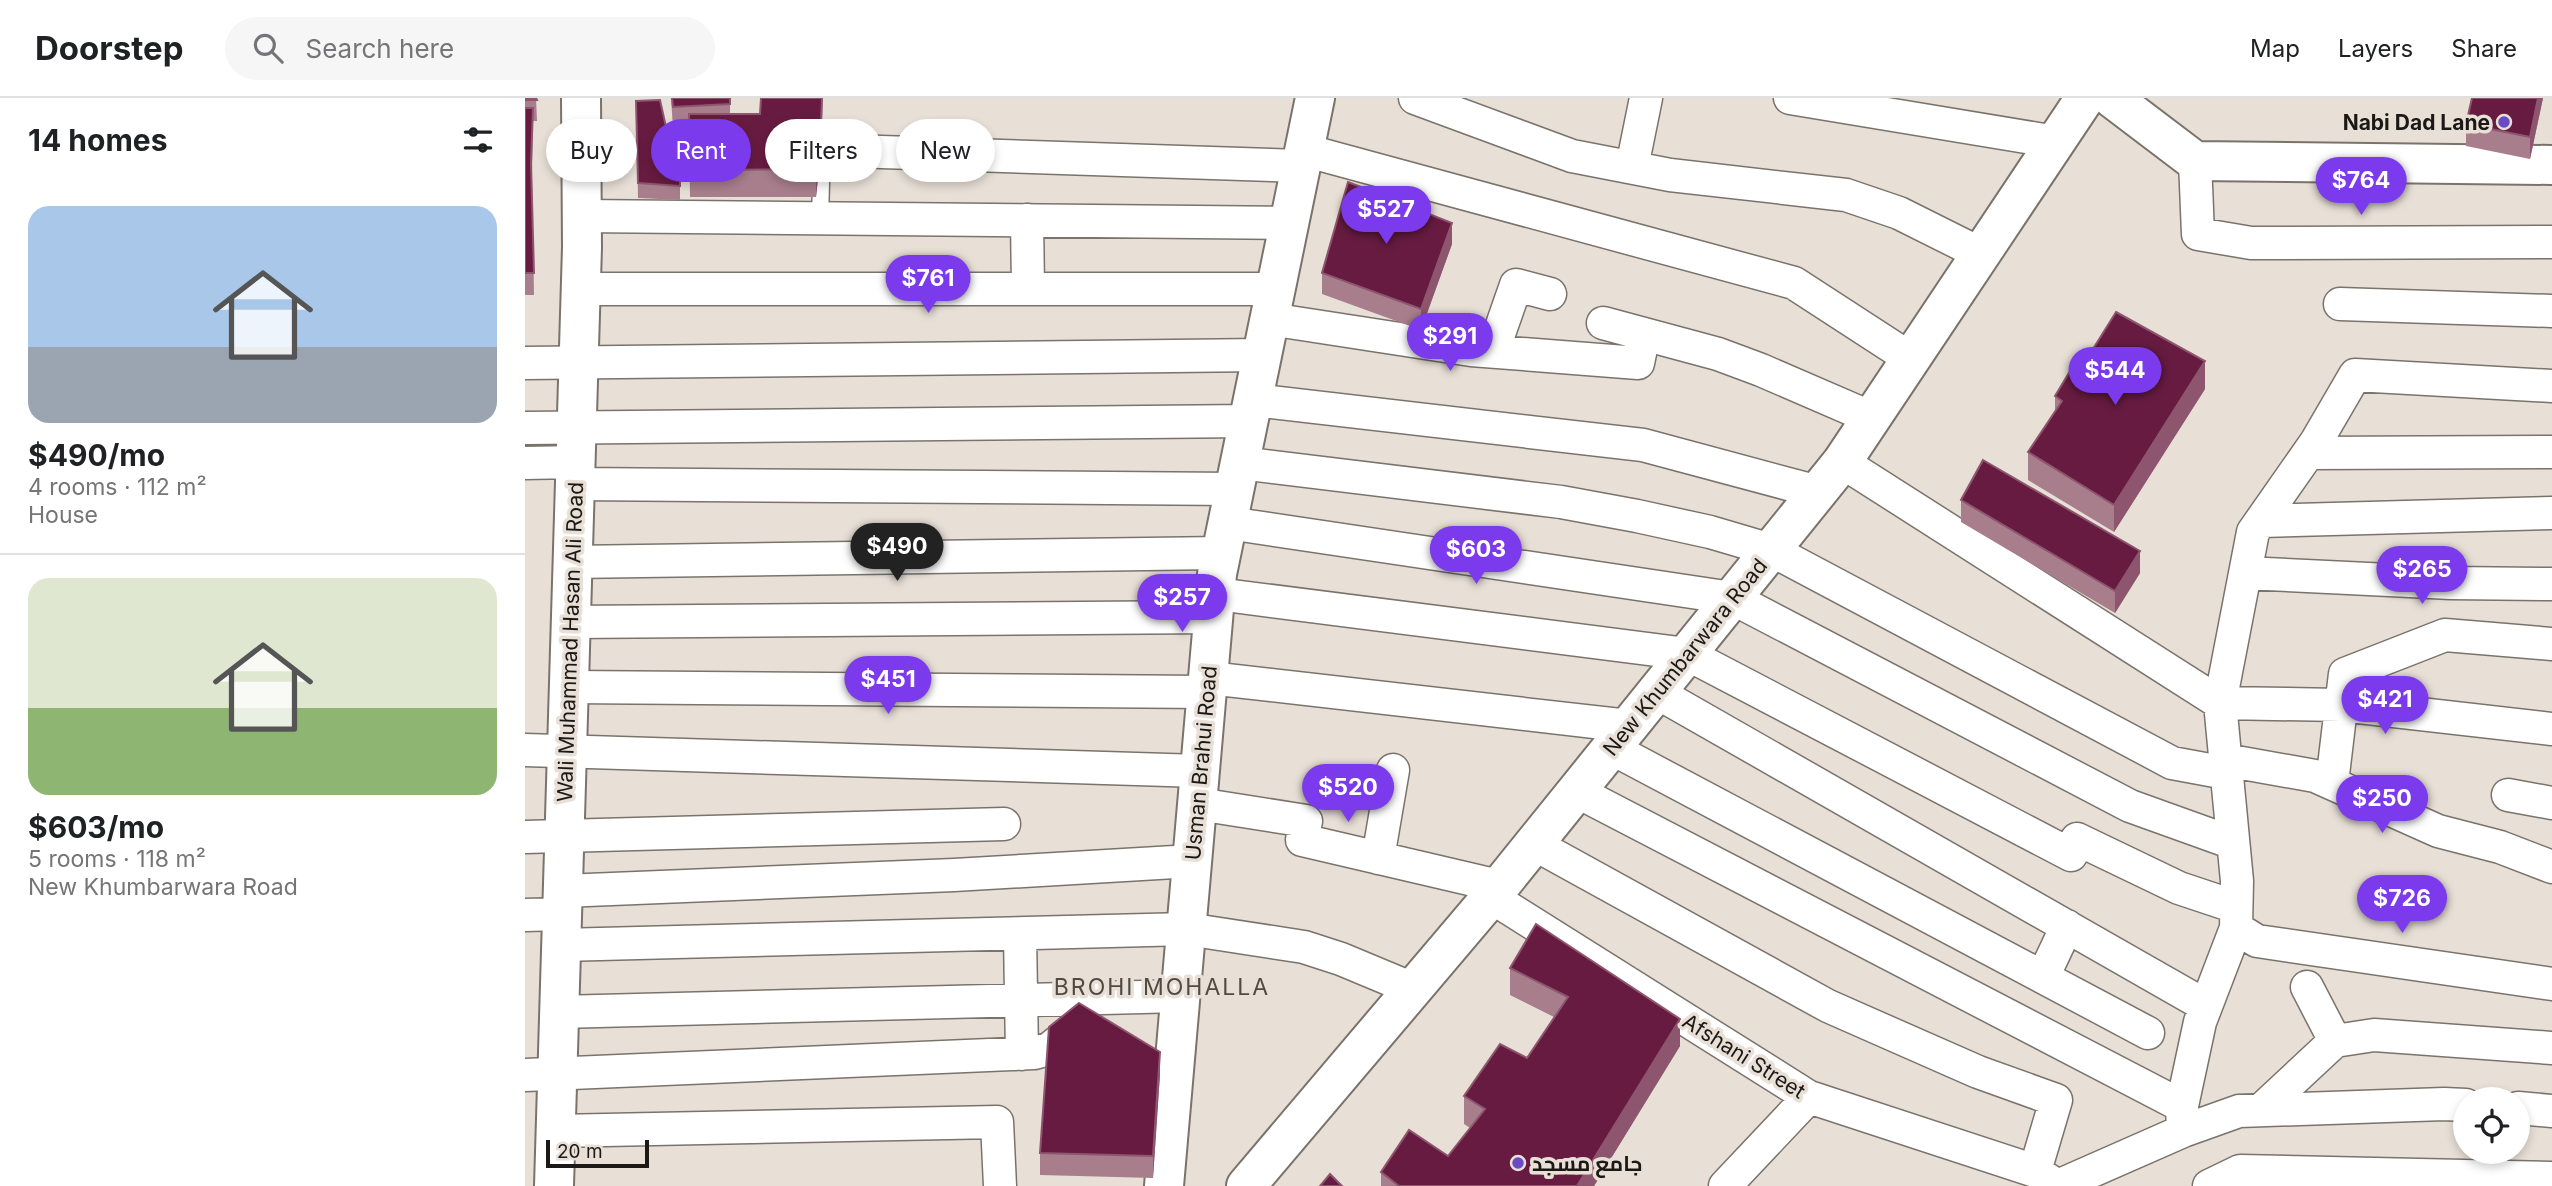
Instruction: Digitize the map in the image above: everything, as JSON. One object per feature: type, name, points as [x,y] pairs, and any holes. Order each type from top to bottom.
[{"type":"street","name":"Wali Muhammad Hasan Ali Road","points":[[554,1186],[556,1131],[541,1074],[559,1012],[553,916],[565,835],[581,289],[581,98]]},
{"type":"street","name":"Usman Brahui Road","points":[[1164,1186],[1217,574],[1315,98]]},
{"type":"street","points":[[1415,98],[1572,156],[1670,174],[1846,195],[1899,214],[1980,254]]},
{"type":"street","points":[[1632,167],[1646,98]]},
{"type":"street","points":[[1790,98],[2056,142]]},
{"type":"street","name":"New Khumbarwara Road","points":[[1246,1186],[1495,892],[1842,462],[2085,98]]},
{"type":"street","points":[[2112,98],[2196,161],[2552,165]]},
{"type":"street","points":[[882,140],[1303,158],[1794,283],[1911,359]]},
{"type":"street","points":[[2196,161],[2198,234],[2251,243],[2552,242]]},
{"type":"street","points":[[582,216],[1289,223]]},
{"type":"street","points":[[1027,220],[1028,288]]},
{"type":"street","points":[[1493,351],[1516,285],[1550,294]]},
{"type":"street","points":[[581,289],[1028,288],[1493,351],[1638,363],[1644,334]]},
{"type":"street","points":[[2340,304],[2552,311]]},
{"type":"street","points":[[525,363],[1269,321]]},
{"type":"street","points":[[1604,323],[1718,354],[1872,418]]},
{"type":"street","points":[[2183,1118],[2200,1022],[2236,918],[2237,881],[2220,703],[2253,532],[2309,453],[2355,375],[2552,386]]},
{"type":"street","points":[[525,463],[1251,411],[1643,445],[1818,492]]},
{"type":"street","points":[[525,428],[576,458],[1231,507],[1732,598],[2130,806],[2233,843]]},
{"type":"street","points":[[2309,453],[2552,452]]},
{"type":"street","points":[[1842,462],[2220,703],[2341,705],[2552,729]]},
{"type":"street","points":[[572,562],[1231,507],[1561,502],[1637,516],[1771,550],[2172,763],[2315,776],[2438,831],[2500,847],[2552,867]]},
{"type":"street","points":[[2262,521],[2552,513]]},
{"type":"street","points":[[2245,573],[2451,583],[2552,584]]},
{"type":"street","points":[[2445,635],[2451,583]]},
{"type":"street","points":[[571,622],[1215,606],[1687,654],[2071,855],[2077,839],[2179,888],[2236,918],[2257,941],[2552,984]]},
{"type":"street","points":[[2332,783],[2345,674],[2445,635],[2552,644]]},
{"type":"street","points":[[569,687],[1208,685],[1620,737],[2043,977],[2148,1033]]},
{"type":"street","points":[[1656,692],[2206,1006]]},
{"type":"street","points":[[525,750],[1199,788]]},
{"type":"street","points":[[1378,858],[1394,770]]},
{"type":"street","name":"Afshani Street","points":[[1199,788],[1306,821],[1302,840],[1378,858],[1495,892],[1809,1097],[2050,1181]]},
{"type":"street","points":[[1576,791],[2183,1118]]},
{"type":"street","points":[[2508,795],[2552,803]]},
{"type":"street","points":[[525,836],[1004,824]]},
{"type":"street","points":[[953,826],[954,875]]},
{"type":"street","points":[[1534,844],[1828,1006],[1978,1073],[2056,1100],[2050,1181],[2183,1118],[2239,1111],[2453,1104]]},
{"type":"street","points":[[553,916],[954,875],[1192,861]]},
{"type":"street","points":[[553,916],[1020,933],[1187,929],[1304,947],[1341,959],[1413,989]]},
{"type":"street","points":[[2043,977],[2067,926]]},
{"type":"street","points":[[1020,933],[1022,1054]]},
{"type":"street","points":[[2308,987],[2335,1041]]},
{"type":"street","points":[[559,1012],[1181,996]]},
{"type":"street","points":[[541,1074],[1022,1054],[1049,1049],[1079,1025],[1079,999]]},
{"type":"street","points":[[2261,1110],[2335,1041],[2374,1035],[2552,1048]]},
{"type":"street","points":[[1725,1186],[1809,1097]]},
{"type":"street","points":[[2530,1109],[2552,1111]]},
{"type":"street","points":[[556,1131],[997,1122],[1000,1186]]},
{"type":"street","points":[[2209,1186],[2240,1171],[2289,1179],[2552,1178]]},
{"type":"lane","points":[[820,219],[821,182]]},
{"type":"building","points":[[672,98],[730,98],[730,104],[673,107]]},
{"type":"building","points":[[761,98],[822,98],[821,119],[765,119],[765,169],[751,170],[751,119],[689,119],[689,114],[760,114]]},
{"type":"building","points":[[2472,98],[2538,98],[2530,137],[2466,124]]},
{"type":"building","points":[[660,100],[664,119],[651,119],[651,182],[680,182],[680,186],[638,183],[636,101]]},
{"type":"building","points":[[525,108],[533,108],[531,163],[534,273],[525,273]]},
{"type":"building","points":[[1348,182],[1452,223],[1421,309],[1322,273]]},
{"type":"building","points":[[2116,312],[2205,361],[2114,505],[2028,452],[2062,401],[2055,396],[2076,361],[2083,365]]},
{"type":"building","points":[[1983,460],[2140,551],[2115,591],[1961,500]]},
{"type":"building","points":[[1536,924],[1680,1019],[1577,1186],[1399,1186],[1381,1172],[1409,1130],[1448,1156],[1485,1109],[1464,1096],[1500,1044],[1527,1058],[1568,997],[1510,968]]},
{"type":"building","points":[[1079,1003],[1160,1052],[1153,1156],[1040,1153],[1049,1027]]},
{"type":"building","points":[[1330,1174],[1342,1186],[1320,1186]]},
{"type":"place","name":"Nabi Dad Lane","points":[[2504,122]]},
{"type":"place","name":"جامع مسجد","points":[[1518,1163]]},
{"type":"district","name":"BROHI MOHALLA","points":[[1162,987]]}]
